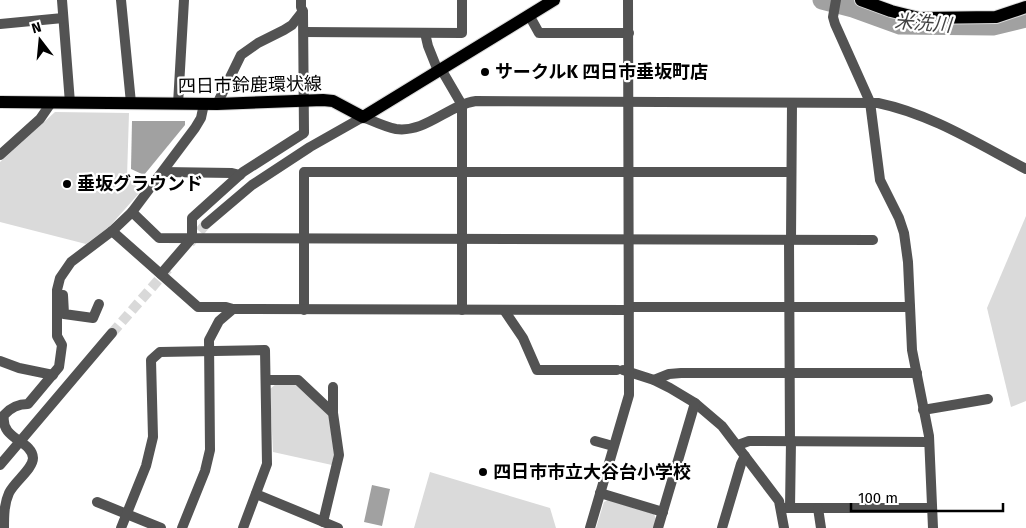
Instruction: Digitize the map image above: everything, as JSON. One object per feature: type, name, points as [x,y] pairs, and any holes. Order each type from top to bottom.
[{"type":"main road","points":[[363,117],[554,0]]},
{"type":"main road","points":[[862,0],[919,18],[996,17],[1026,7]]},
{"type":"main road","name":"四日市鈴鹿環状線","points":[[0,102],[211,104],[304,100],[333,101],[363,117]]},
{"type":"street","points":[[62,0],[70,103]]},
{"type":"street","points":[[121,0],[131,103]]},
{"type":"street","points":[[178,104],[184,0]]},
{"type":"street","points":[[161,274],[192,238],[192,218],[240,175],[304,133],[304,32],[301,0]]},
{"type":"street","points":[[304,32],[462,33],[462,0]]},
{"type":"street","points":[[590,528],[629,395],[623,370],[629,309],[628,0]]},
{"type":"street","points":[[835,4],[833,17],[837,30],[870,102],[880,180],[899,218],[906,242],[911,339],[929,442],[933,528]]},
{"type":"street","points":[[4,528],[6,502],[9,493],[33,460],[31,451],[4,427],[4,415],[13,407],[20,404],[28,404],[59,367],[62,345],[57,336],[57,294],[60,278],[71,262],[112,231],[132,212],[195,128],[241,55],[292,25],[302,11]]},
{"type":"street","points":[[529,15],[539,33],[629,33]]},
{"type":"street","points":[[0,24],[63,18]]},
{"type":"street","points":[[425,33],[428,46],[439,70],[462,105],[462,310]]},
{"type":"street","points":[[206,224],[259,181],[310,147],[363,117],[395,129],[405,129],[424,125],[462,105],[476,101],[870,102],[898,107],[930,119],[1026,169]]},
{"type":"street","points":[[0,155],[40,119],[51,103]]},
{"type":"street","points":[[784,528],[790,441],[790,172],[792,103]]},
{"type":"street","points":[[163,172],[232,173],[240,175]]},
{"type":"street","points":[[304,310],[304,172],[790,172]]},
{"type":"street","points":[[132,212],[159,238],[873,240]]},
{"type":"street","points":[[112,231],[198,307],[304,310],[504,310],[910,307]]},
{"type":"street","points":[[57,294],[63,295],[64,314],[93,318],[99,304]]},
{"type":"street","points":[[182,528],[209,457],[211,441],[209,351],[212,332],[219,321],[233,309]]},
{"type":"street","points":[[504,310],[523,338],[537,370],[623,370],[654,380],[695,403],[722,426],[786,508],[932,508]]},
{"type":"street","points":[[0,465],[112,333]]},
{"type":"street","points":[[121,528],[146,466],[153,437],[152,360],[160,352],[265,350],[267,464],[243,528]]},
{"type":"street","points":[[0,361],[19,368],[53,375]]},
{"type":"street","points":[[654,380],[668,374],[681,373],[916,373]]},
{"type":"street","points":[[266,380],[298,380],[332,413]]},
{"type":"street","points":[[322,522],[339,455],[332,413],[333,387]]},
{"type":"street","points":[[923,410],[988,399]]},
{"type":"street","points":[[658,528],[695,403]]},
{"type":"street","points":[[595,441],[614,446]]},
{"type":"street","points":[[738,445],[749,441],[929,442]]},
{"type":"street","points":[[722,528],[745,456]]},
{"type":"street","points":[[600,493],[663,512]]},
{"type":"street","points":[[256,494],[338,528]]},
{"type":"street","points":[[97,502],[161,528]]},
{"type":"street","points":[[818,508],[821,528]]},
{"type":"shaded area","name":"垂坂グラウンド","points":[[55,112],[129,113],[127,177],[141,191],[109,227],[86,244],[0,222],[0,162]]},
{"type":"shaded area","points":[[132,121],[185,121],[185,125],[144,175],[131,169]]},
{"type":"shaded area","points":[[1026,216],[1026,401],[1011,407],[987,308]]},
{"type":"shaded area","points":[[297,383],[329,416],[334,454],[332,465],[273,452],[270,389],[276,384]]},
{"type":"shaded area","points":[[430,472],[550,508],[556,528],[414,528]]},
{"type":"shaded area","points":[[372,485],[390,489],[382,526],[364,522]]},
{"type":"shaded area","points":[[608,500],[654,514],[656,519],[653,528],[596,528],[604,502]]},
{"type":"waterway","name":"米洗川","points":[[822,0],[853,8],[900,25],[993,26],[1026,18]]},
{"type":"tunnel","points":[[190,243],[206,224]]},
{"type":"tunnel","points":[[112,333],[168,269]]},
{"type":"place","name":"サークルK 四日市垂坂町店","points":[[485,72]]},
{"type":"place","name":"垂坂グラウンド","points":[[67,184]]},
{"type":"place","name":"四日市市立大谷台小学校","points":[[483,472]]}]
